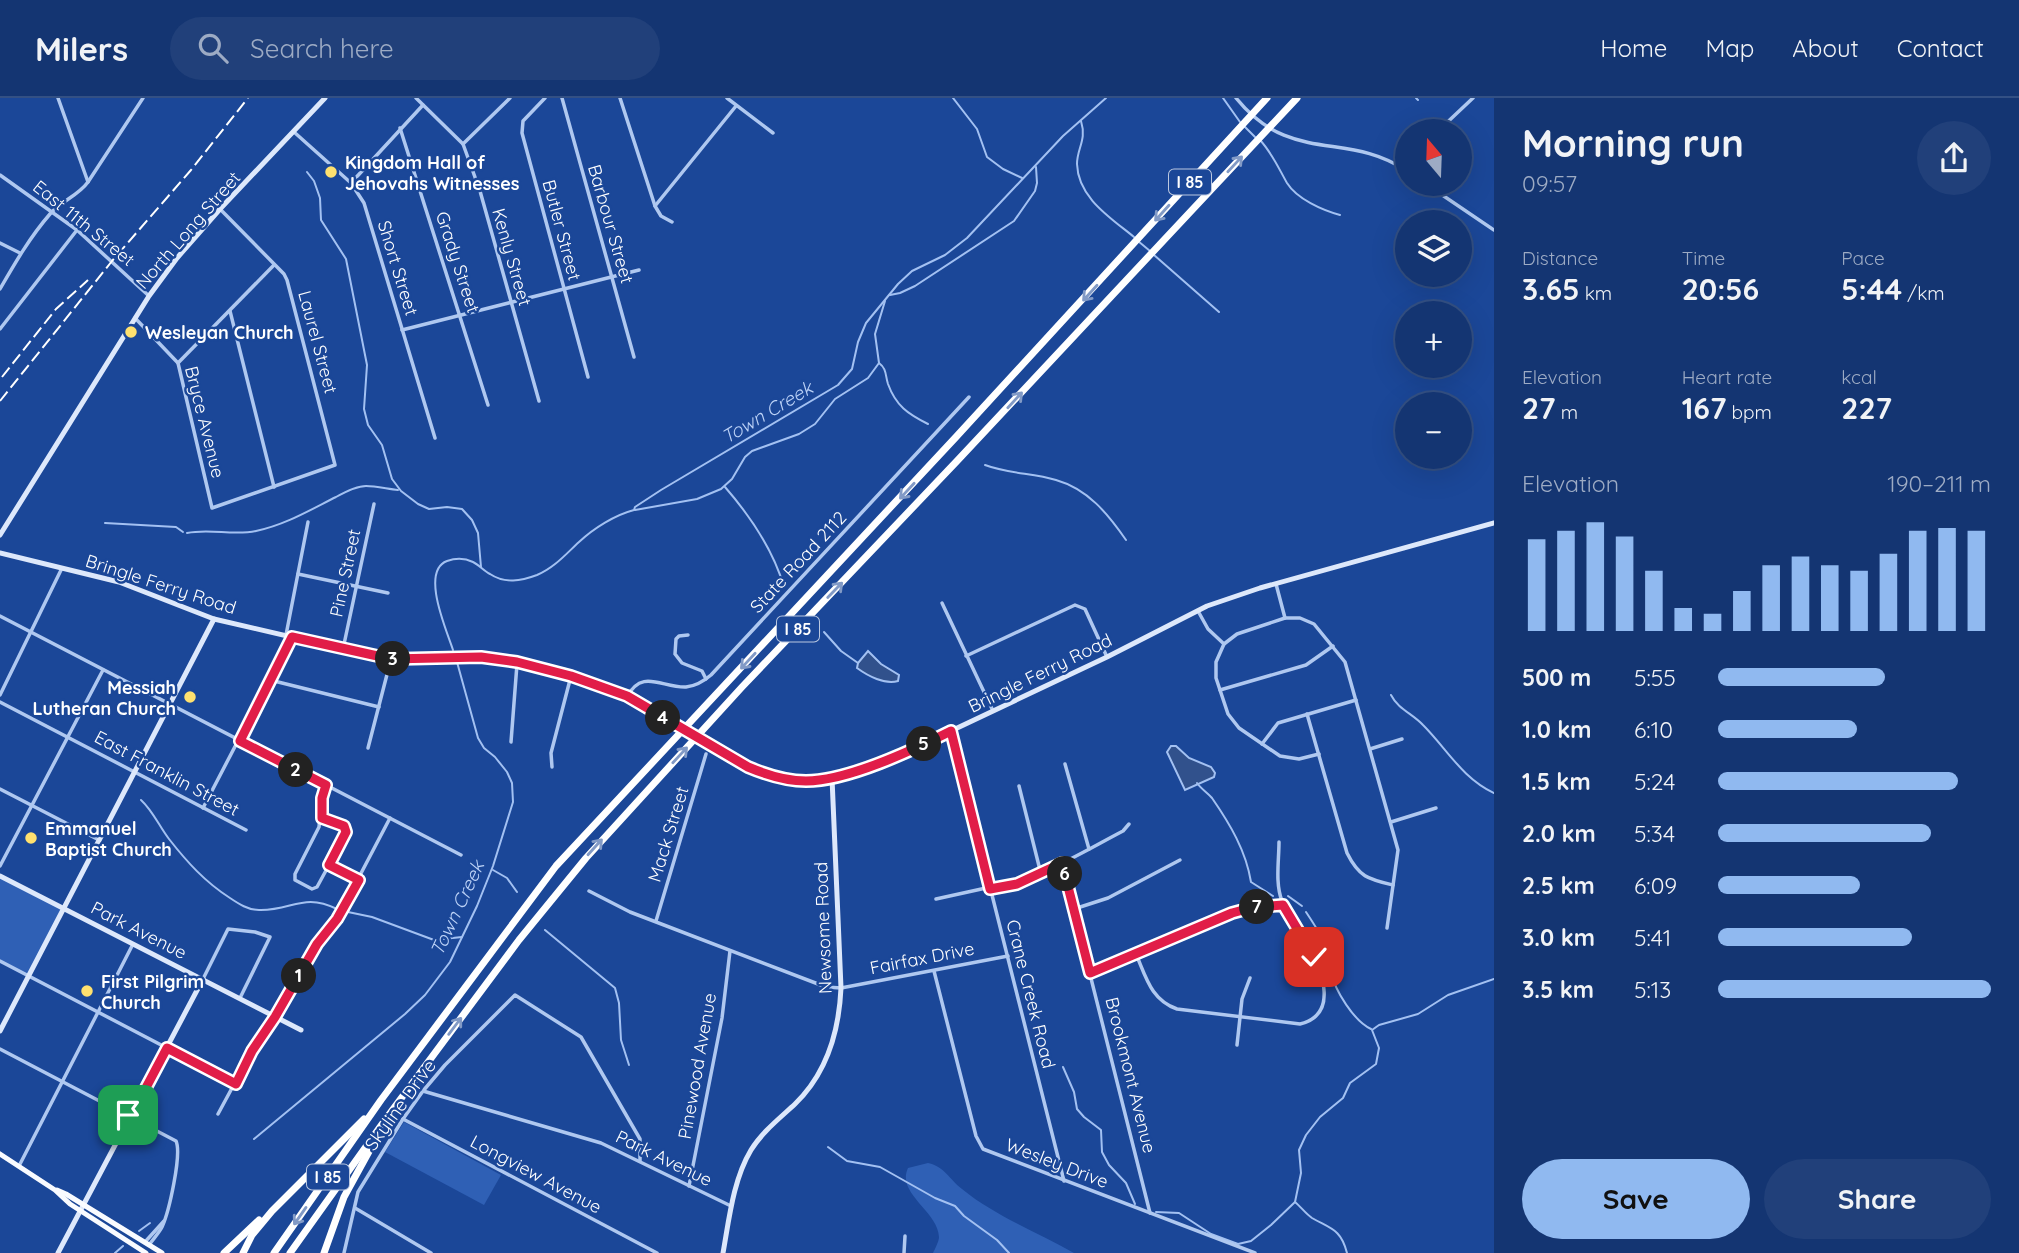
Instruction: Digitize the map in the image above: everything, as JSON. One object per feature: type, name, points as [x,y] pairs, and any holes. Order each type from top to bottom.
[{"type":"highway","name":"I 85","points":[[274,1253],[381,1100],[556,866],[1266,98]]},
{"type":"highway","name":"I 85","points":[[290,1253],[519,940],[601,840],[1297,98]]},
{"type":"highway","points":[[243,1253],[256,1229],[381,1100]]},
{"type":"highway","points":[[323,1253],[347,1189],[385,1120]]},
{"type":"highway","points":[[224,1253],[288,1194]]},
{"type":"main road","points":[[0,1154],[55,1190],[66,1194],[146,1253]]},
{"type":"main road","points":[[82,1208],[162,1253]]},
{"type":"street","points":[[58,98],[89,182]]},
{"type":"street","points":[[0,289],[20,254],[52,211],[89,182],[144,98]]},
{"type":"street","name":"North Long Street","points":[[0,535],[134,317],[177,258],[325,98]]},
{"type":"street","name":"Kenly Street","points":[[416,98],[463,144],[480,191],[539,401]]},
{"type":"street","points":[[463,144],[510,98]]},
{"type":"street","name":"Butler Street","points":[[545,98],[523,121],[522,133],[589,377]]},
{"type":"street","name":"Barbour Street","points":[[562,98],[634,357]]},
{"type":"street","points":[[620,98],[655,206],[660,216],[672,222]]},
{"type":"street","points":[[727,98],[773,133]]},
{"type":"street","points":[[1236,98],[1260,122],[1277,134],[1303,143],[1378,156],[1395,164]]},
{"type":"street","points":[[1451,119],[1473,98]]},
{"type":"street","points":[[351,183],[423,105]]},
{"type":"street","points":[[655,206],[736,106]]},
{"type":"street","name":"Grady Street","points":[[400,128],[488,405]]},
{"type":"street","name":"Short Street","points":[[294,132],[351,183],[364,203],[435,438]]},
{"type":"street","name":"East 11th Street","points":[[0,175],[77,230],[149,296]]},
{"type":"street","points":[[1444,196],[1494,230]]},
{"type":"street","name":"Laurel Street","points":[[220,209],[287,280],[335,465],[274,487]]},
{"type":"street","points":[[0,329],[77,230]]},
{"type":"street","points":[[0,243],[20,254]]},
{"type":"street","points":[[178,363],[275,265]]},
{"type":"street","points":[[402,330],[639,270]]},
{"type":"street","points":[[230,311],[274,487]]},
{"type":"street","name":"Bryce Avenue","points":[[134,317],[178,363],[212,508],[274,487]]},
{"type":"street","name":"State Road 2112","points":[[706,679],[969,397]]},
{"type":"street","name":"Pine Street","points":[[343,649],[374,504]]},
{"type":"street","points":[[203,808],[240,741],[289,636],[308,522]]},
{"type":"street","name":"Bringle Ferry Road","points":[[0,553],[63,566],[120,582],[214,619],[343,649],[391,659],[481,657],[517,662],[571,676],[627,696],[748,767],[783,779],[808,781],[832,778],[899,754],[1107,657],[1198,611],[1276,584],[1494,523]]},
{"type":"street","points":[[0,695],[63,566]]},
{"type":"street","points":[[298,574],[388,593]]},
{"type":"street","points":[[1276,584],[1285,618]]},
{"type":"street","points":[[942,603],[993,711]]},
{"type":"street","points":[[966,656],[1070,606],[1079,605],[1085,610],[1107,657]]},
{"type":"street","points":[[1198,611],[1208,629],[1224,644]]},
{"type":"street","points":[[0,616],[461,855]]},
{"type":"street","points":[[1319,754],[1299,759],[1280,756],[1239,728],[1228,714],[1216,678],[1216,662],[1224,644],[1237,634],[1285,618],[1300,618],[1314,624],[1345,662],[1398,850],[1387,928]]},
{"type":"street","points":[[0,1031],[214,619]]},
{"type":"street","points":[[627,696],[632,686],[642,682],[687,687],[706,679],[702,671],[682,663],[675,654],[676,639],[679,635],[688,635]]},
{"type":"street","points":[[1220,690],[1306,665],[1333,646]]},
{"type":"street","points":[[368,748],[391,659]]},
{"type":"street","points":[[512,742],[517,662]]},
{"type":"street","points":[[0,866],[103,670]]},
{"type":"street","points":[[552,767],[551,752],[571,676]]},
{"type":"street","points":[[270,680],[379,708]]},
{"type":"street","points":[[1262,744],[1278,723],[1356,700]]},
{"type":"street","name":"East Franklin Street","points":[[0,702],[246,830]]},
{"type":"street","points":[[1307,714],[1348,853],[1355,868],[1371,880],[1393,885]]},
{"type":"street","name":"Crane Creek Road","points":[[951,731],[1065,1181]]},
{"type":"street","points":[[1370,749],[1402,739]]},
{"type":"street","name":"Mack Street","points":[[656,921],[706,754]]},
{"type":"street","points":[[1065,764],[1088,849]]},
{"type":"street","name":"Newsome Road","points":[[723,1253],[740,1176],[751,1149],[820,1075],[835,1031],[841,988],[832,778]]},
{"type":"street","points":[[322,818],[344,826],[346,832],[317,887],[312,889],[295,880],[295,874],[322,818],[322,798],[326,785]]},
{"type":"street","points":[[1019,786],[1041,874]]},
{"type":"street","points":[[0,789],[99,840]]},
{"type":"street","points":[[1391,822],[1436,808]]},
{"type":"street","points":[[218,1114],[252,1051],[317,944],[337,919],[390,818]]},
{"type":"street","points":[[936,899],[1017,884],[1123,831],[1129,824]]},
{"type":"street","points":[[1136,954],[1152,990],[1166,1005],[1177,1009],[1240,1017],[1300,1024],[1311,1022],[1318,1016],[1325,1001],[1324,989],[1310,948],[1283,905],[1278,883],[1279,842]]},
{"type":"street","points":[[1074,909],[1108,898],[1180,860]]},
{"type":"street","name":"Brookmont Avenue","points":[[1062,863],[1150,1213]]},
{"type":"street","points":[[329,865],[359,880]]},
{"type":"street","name":"Park Avenue","points":[[0,876],[301,1030]]},
{"type":"street","points":[[589,891],[630,912],[818,985],[841,988]]},
{"type":"street","points":[[1090,973],[1232,913],[1254,907],[1283,905]]},
{"type":"street","points":[[58,1253],[228,929],[255,932],[270,937],[240,998]]},
{"type":"street","points":[[19,1166],[134,943]]},
{"type":"street","name":"Pinewood Avenue","points":[[689,1186],[722,1018],[730,950]]},
{"type":"street","name":"Fairfax Drive","points":[[841,988],[1008,956]]},
{"type":"street","points":[[0,961],[236,1084]]},
{"type":"street","name":"Wesley Drive","points":[[934,971],[979,1145],[988,1152],[1255,1253]]},
{"type":"street","points":[[1237,1045],[1242,999],[1250,978]]},
{"type":"street","name":"Skyline Drive","points":[[344,1253],[358,1192],[403,1119],[423,1091],[515,995],[581,1037],[640,1139],[640,1161]]},
{"type":"street","points":[[0,1049],[173,1138],[178,1144],[179,1154],[163,1221],[147,1243]]},
{"type":"street","name":"Park Avenue","points":[[423,1091],[601,1143],[732,1206]]},
{"type":"street","name":"Longview Avenue","points":[[403,1119],[657,1253]]},
{"type":"street","points":[[355,1208],[431,1253]]},
{"type":"street","points":[[904,1253],[905,1236]]},
{"type":"shaded area","points":[[868,651],[881,664],[899,675],[898,681],[882,681],[857,668]]},
{"type":"shaded area","points":[[1171,746],[1176,746],[1189,758],[1211,767],[1215,773],[1214,777],[1185,790],[1167,752]]},
{"type":"shaded area","points":[[0,876],[64,908],[29,975],[0,961]]},
{"type":"shaded area","points":[[404,1122],[501,1175],[484,1205],[385,1152]]},
{"type":"shaded area","points":[[928,1163],[943,1170],[975,1199],[1074,1253],[933,1253],[939,1239],[937,1228],[912,1194],[906,1177],[908,1168]]},
{"type":"waterway","points":[[953,98],[977,129],[987,157],[1022,178]]},
{"type":"waterway","name":"Town Creek","points":[[453,650],[435,589],[439,567],[447,561],[463,559],[501,579],[519,580],[537,575],[554,565],[598,527],[634,510],[661,490],[838,385],[852,369],[858,342],[866,323],[898,284],[912,271],[945,255],[967,238],[1063,136],[1106,98]]},
{"type":"waterway","points":[[1223,98],[1240,122]]},
{"type":"waterway","points":[[1081,121],[1083,133],[1077,164],[1083,187],[1106,215],[1134,237]]},
{"type":"waterway","points":[[1244,126],[1255,137]]},
{"type":"waterway","points":[[1260,140],[1291,189],[1318,207],[1340,215]]},
{"type":"waterway","points":[[890,295],[915,286],[1014,221],[1035,191],[1036,167]]},
{"type":"waterway","points":[[307,172],[314,181],[320,198],[321,220],[346,259],[367,365],[364,409],[368,425],[382,445],[392,479],[401,491],[429,509],[462,509],[472,520],[478,533],[481,567]]},
{"type":"waterway","points":[[1138,241],[1150,251]]},
{"type":"waterway","points":[[1154,255],[1219,312]]},
{"type":"waterway","points":[[885,301],[875,334],[879,363],[885,370],[891,392],[899,404],[928,424]]},
{"type":"waterway","points":[[635,510],[697,499],[721,489],[732,479],[745,457],[752,451],[799,434],[815,424],[835,399],[868,378],[879,363]]},
{"type":"waterway","points":[[985,465],[1067,484],[1087,496],[1104,512],[1126,540]]},
{"type":"waterway","points":[[187,533],[256,531],[287,521],[358,487],[398,490]]},
{"type":"waterway","points":[[725,487],[760,534],[784,587]]},
{"type":"waterway","points":[[105,523],[176,527],[183,532]]},
{"type":"waterway","points":[[824,632],[841,651],[858,663]]},
{"type":"waterway","name":"Town Creek","points":[[254,1139],[425,995],[450,962],[477,906],[513,802],[512,783],[507,772],[478,738],[457,662]]},
{"type":"waterway","points":[[1391,695],[1423,725],[1464,771],[1494,793]]},
{"type":"waterway","points":[[1197,783],[1212,798],[1231,828],[1245,859],[1251,882],[1273,896]]},
{"type":"waterway","points":[[141,800],[190,864],[212,885],[240,904],[251,909],[270,910],[315,902],[337,909]]},
{"type":"waterway","points":[[493,870],[507,878],[517,892]]},
{"type":"waterway","points":[[1288,896],[1302,906]]},
{"type":"waterway","points":[[348,912],[372,917],[434,940],[462,937]]},
{"type":"waterway","points":[[1306,912],[1327,948],[1333,980],[1341,996],[1358,1019],[1371,1029]]},
{"type":"waterway","points":[[545,930],[615,988],[619,1003],[621,1040],[629,1065]]},
{"type":"waterway","points":[[1347,1253],[1338,1234],[1310,1216],[1295,1202],[1301,1173],[1299,1150],[1306,1135],[1320,1117],[1343,1098],[1350,1083],[1376,1064],[1379,1048],[1372,1030],[1379,1025],[1418,1014],[1448,995],[1494,979]]},
{"type":"waterway","points":[[1063,1067],[1074,1092],[1077,1109],[1101,1130],[1102,1152],[1109,1165],[1126,1183],[1135,1204]]},
{"type":"waterway","points":[[828,1147],[847,1161],[880,1167],[935,1198],[955,1206],[1009,1253]]},
{"type":"waterway","points":[[1156,1212],[1179,1213],[1211,1234],[1238,1244],[1251,1241],[1295,1202]]},
{"type":"waterway","name":"Town Creek","points":[[139,1231],[150,1223]]},
{"type":"waterway","name":"Town Creek","points":[[115,1253],[123,1246]]},
{"type":"railway","points":[[0,401],[248,98]]},
{"type":"railway","points":[[2,377],[56,309],[88,280]]},
{"type":"place","name":"Kingdom Hall of Jehovahs Witnesses","points":[[331,172]]},
{"type":"place","name":"Wesleyan Church","points":[[131,332]]},
{"type":"place","name":"Messiah Lutheran Church","points":[[190,697]]},
{"type":"place","name":"Emmanuel Baptist Church","points":[[31,838]]},
{"type":"place","name":"First Pilgrim Church","points":[[87,991]]},
{"type":"route","points":[[128,1115],[131,1116],[167,1048],[236,1084],[252,1051],[359,880],[329,865],[346,832],[344,826],[322,818],[322,798],[326,785],[240,741],[292,637],[391,659],[496,658],[571,676],[627,696],[748,767],[790,780],[832,778],[899,754],[951,731],[990,889],[1017,884],[1062,863],[1090,973],[1232,913],[1254,907],[1283,905],[1314,957]]}]
